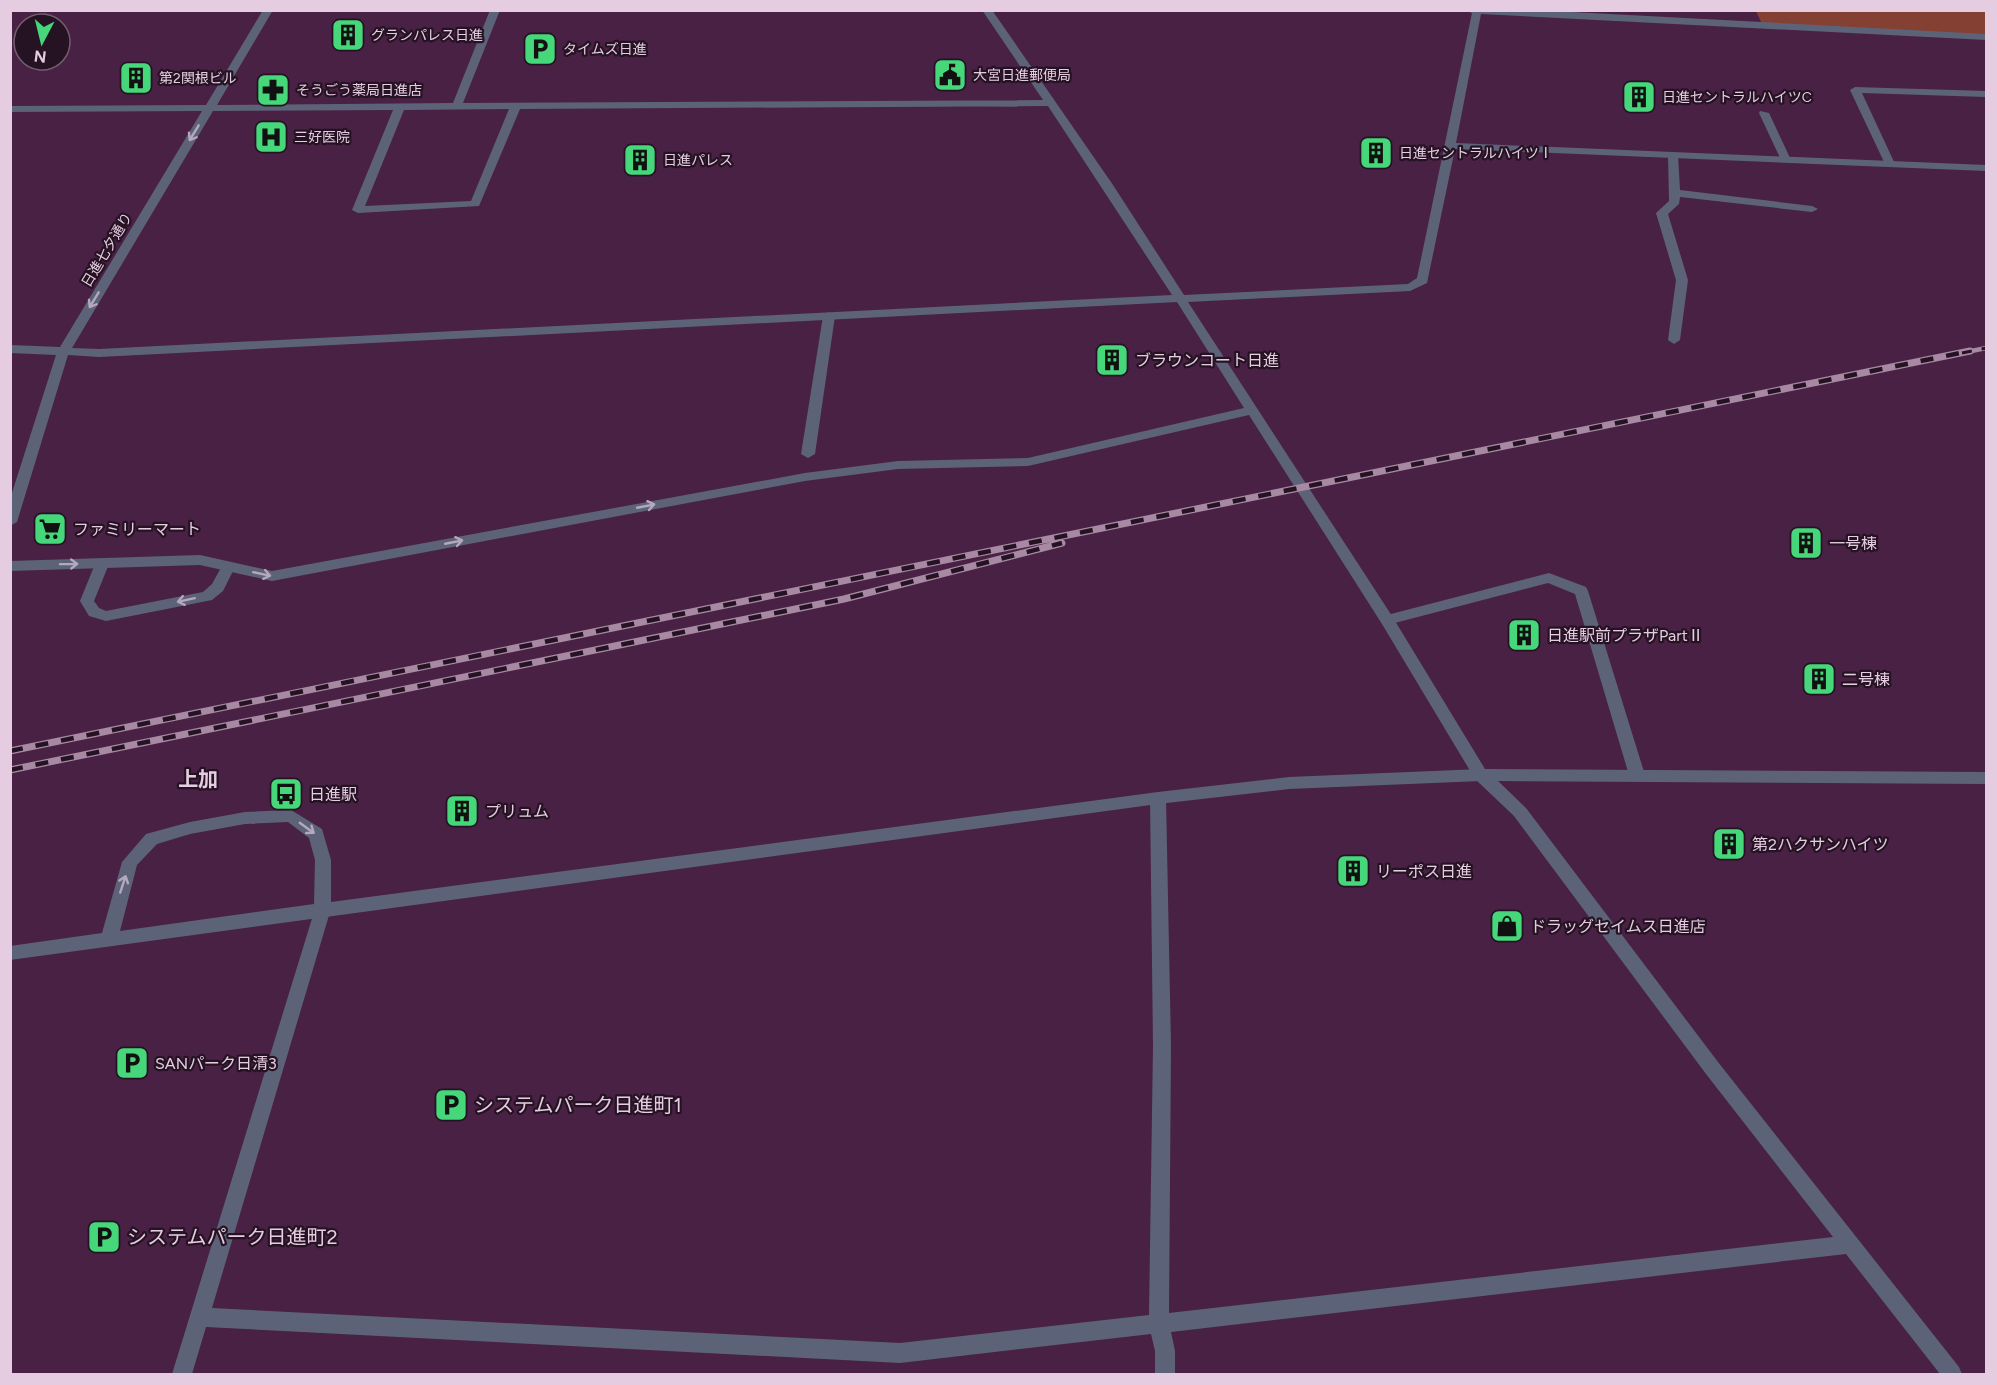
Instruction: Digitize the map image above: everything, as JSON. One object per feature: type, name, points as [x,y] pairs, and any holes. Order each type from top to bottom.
[{"type":"street","name":"日進七夕通り","points":[[10,522],[63,353],[268,10]]},
{"type":"street","points":[[457,106],[495,10]]},
{"type":"street","points":[[987,10],[1048,103],[1107,185],[1387,620],[1481,775],[1520,812],[1848,1245],[1952,1374]]},
{"type":"street","points":[[1469,10],[1986,37]]},
{"type":"street","points":[[10,349],[63,353],[1410,287],[1423,280],[1477,11]]},
{"type":"street","points":[[1890,164],[1854,90],[1986,94]]},
{"type":"street","points":[[10,109],[1048,103]]},
{"type":"street","points":[[400,106],[358,210],[475,204],[516,106]]},
{"type":"street","points":[[1764,113],[1786,160]]},
{"type":"street","points":[[1450,146],[1986,168]]},
{"type":"street","points":[[1673,155],[1675,202],[1662,213],[1682,280],[1674,340]]},
{"type":"street","points":[[1675,193],[1812,209]]},
{"type":"street","points":[[808,454],[829,316]]},
{"type":"street","points":[[10,566],[201,561],[272,576],[805,477],[898,465],[1028,462],[1251,410]]},
{"type":"street","points":[[102,564],[87,601],[94,612],[106,616],[207,596],[218,587],[228,567]]},
{"type":"street","points":[[1387,620],[1549,578],[1581,591],[1637,776]]},
{"type":"street","points":[[10,954],[859,836],[1289,783],[1481,775],[1986,778]]},
{"type":"street","points":[[1158,798],[1162,1046],[1159,1323],[1166,1351],[1165,1374]]},
{"type":"street","points":[[109,940],[130,862],[152,839],[190,828],[245,818],[291,816],[316,834],[323,861],[322,912],[182,1374]]},
{"type":"street","points":[[200,1317],[900,1353],[1848,1245]]},
{"type":"shaded area","points":[[1756,11],[1986,11],[1986,35],[1762,24]]},
{"type":"railway","points":[[1962,353],[1986,348]]},
{"type":"railway","points":[[10,751],[1970,351]]},
{"type":"railway","points":[[10,770],[844,599],[1062,543]]},
{"type":"place","name":"グランパレス日進","points":[[348,35]]},
{"type":"place","name":"タイムズ日進","points":[[540,49]]},
{"type":"place","name":"大宮日進郵便局","points":[[950,75]]},
{"type":"place","name":"第2関根ビル","points":[[136,78]]},
{"type":"place","name":"そうごう薬局日進店","points":[[273,90]]},
{"type":"place","name":"日進セントラルハイツC","points":[[1639,97]]},
{"type":"place","name":"三好医院","points":[[271,137]]},
{"type":"place","name":"日進セントラルハイツⅠ","points":[[1376,153]]},
{"type":"place","name":"日進パレス","points":[[640,160]]},
{"type":"place","name":"ブラウンコート日進","points":[[1112,360]]},
{"type":"place","name":"ファミリーマート","points":[[50,529]]},
{"type":"place","name":"一号棟","points":[[1806,543]]},
{"type":"place","name":"日進駅前プラザPartⅡ","points":[[1524,635]]},
{"type":"place","name":"二号棟","points":[[1819,679]]},
{"type":"place","name":"日進駅","points":[[286,794]]},
{"type":"place","name":"プリュム","points":[[462,811]]},
{"type":"place","name":"第2ハクサンハイツ","points":[[1729,844]]},
{"type":"place","name":"リーポス日進","points":[[1353,871]]},
{"type":"place","name":"ドラッグセイムス日進店","points":[[1507,926]]},
{"type":"place","name":"SANパーク日清3","points":[[132,1063]]},
{"type":"place","name":"システムパーク日進町1","points":[[451,1105]]},
{"type":"place","name":"システムパーク日進町2","points":[[104,1237]]},
{"type":"district","name":"上加","points":[[198,779]]}]
